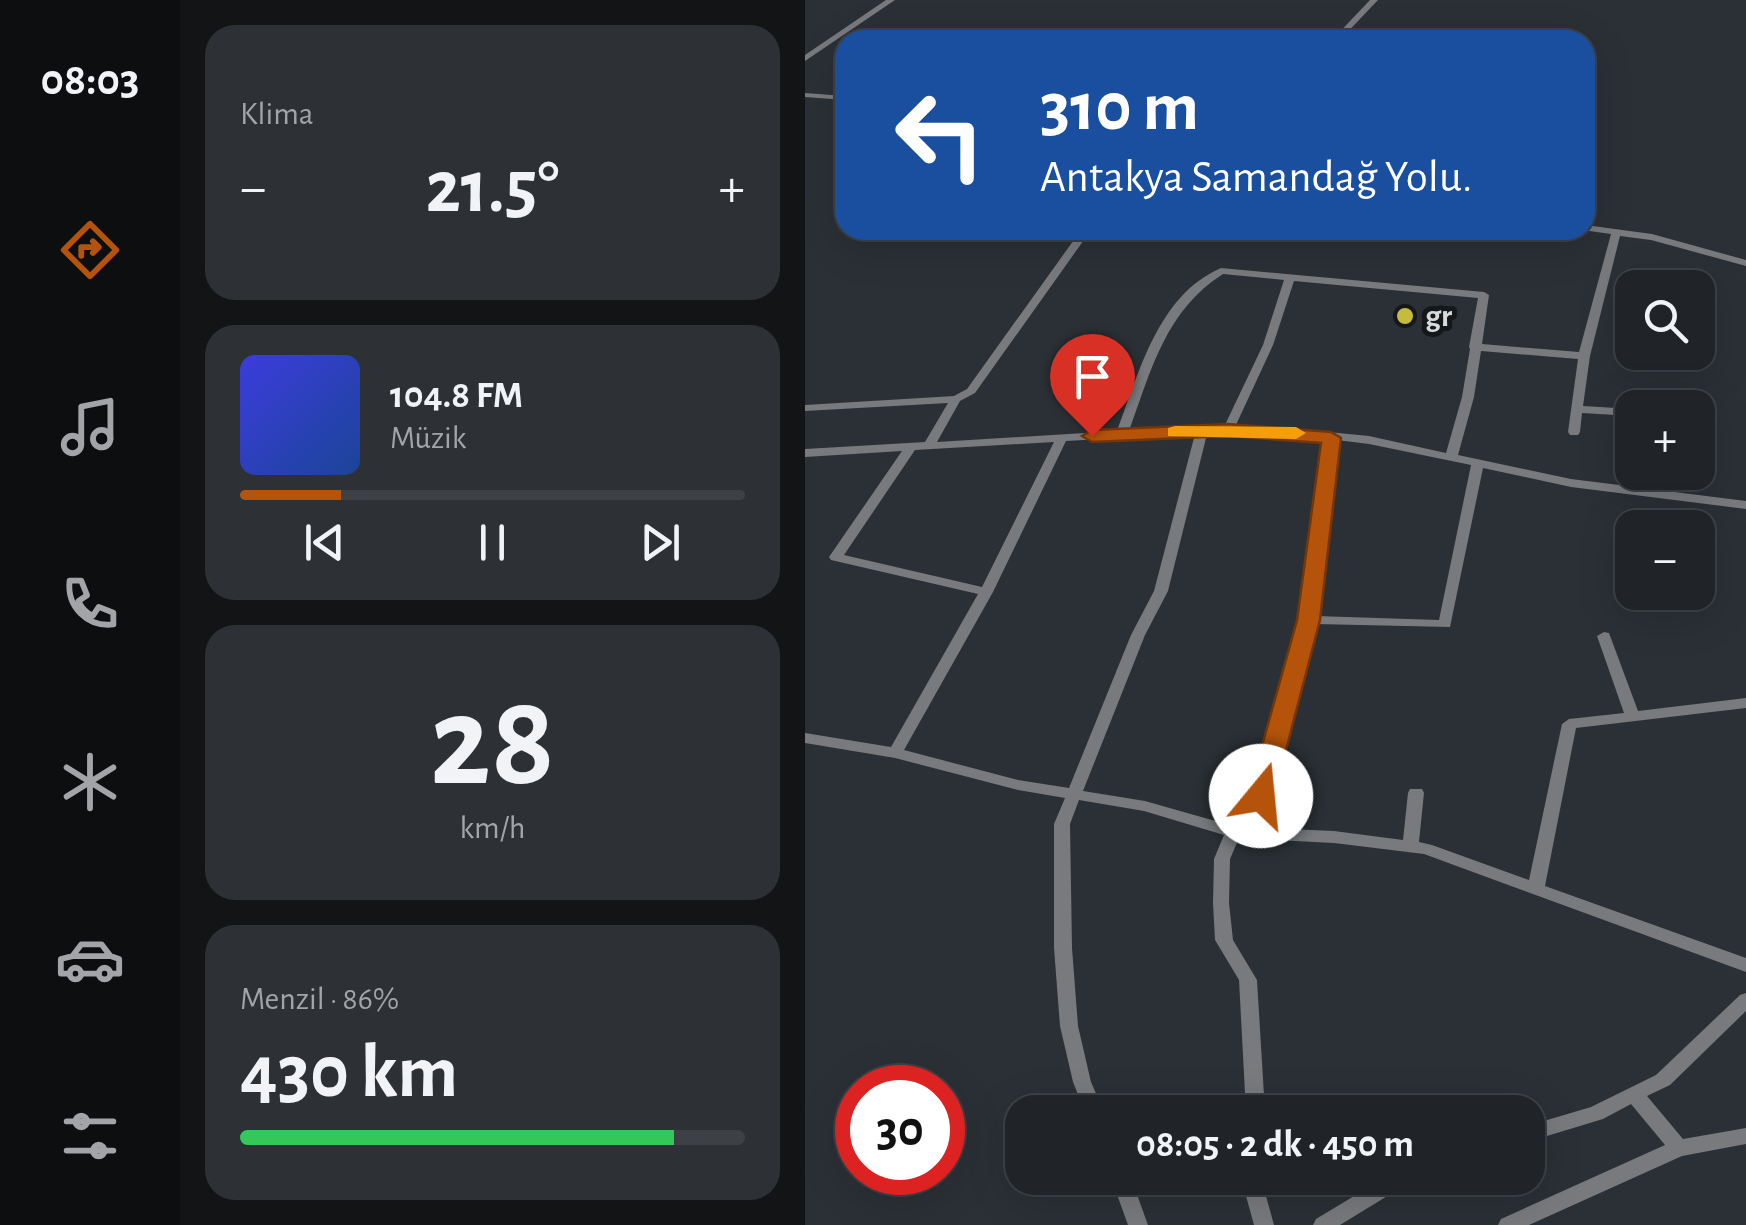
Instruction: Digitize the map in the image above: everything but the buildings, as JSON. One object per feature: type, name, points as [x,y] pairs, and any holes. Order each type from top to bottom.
[{"type":"street","points":[[847,30],[891,0]]},
{"type":"street","points":[[1346,30],[1374,0]]},
{"type":"street","points":[[805,59],[835,38]]},
{"type":"street","points":[[805,95],[835,97]]},
{"type":"street","points":[[1595,229],[1652,237],[1746,264]]},
{"type":"street","points":[[1574,432],[1584,356],[1616,232]]},
{"type":"street","points":[[805,408],[956,399],[971,391],[1080,240]]},
{"type":"street","points":[[1122,434],[1166,328],[1185,297],[1204,279],[1221,271],[1484,295],[1467,396],[1451,457]]},
{"type":"street","points":[[1228,430],[1268,346],[1291,278]]},
{"type":"street","points":[[1473,347],[1584,356]]},
{"type":"street","points":[[929,446],[956,399]]},
{"type":"street","points":[[1577,409],[1615,411]]},
{"type":"street","points":[[1087,1095],[1069,1026],[1061,824],[1138,636],[1161,591],[1203,430]]},
{"type":"street","points":[[805,452],[1228,430],[1369,440],[1571,483],[1746,505]]},
{"type":"street","points":[[895,753],[986,592],[1062,438]]},
{"type":"street","points":[[1254,1095],[1248,980],[1224,940],[1223,859],[1242,831],[1309,620],[1331,438]]},
{"type":"street","points":[[911,447],[836,558],[986,592]]},
{"type":"street","points":[[1309,620],[1445,624],[1477,462]]},
{"type":"street","points":[[1604,636],[1633,718]]},
{"type":"street","points":[[1535,889],[1569,724],[1746,702]]},
{"type":"street","points":[[805,738],[895,753],[1074,795],[1145,806],[1242,831],[1426,849],[1746,965]]},
{"type":"street","points":[[1410,847],[1417,793]]},
{"type":"street","points":[[1545,1129],[1597,1113],[1663,1080],[1746,1000]]},
{"type":"street","points":[[1634,1094],[1679,1148]]},
{"type":"street","points":[[1508,1225],[1679,1148],[1746,1136]]},
{"type":"street","points":[[1127,1195],[1138,1225]]},
{"type":"street","points":[[1256,1195],[1264,1225]]},
{"type":"street","points":[[1323,1225],[1372,1195]]},
{"type":"slow traffic","points":[[1175,432],[1296,433]]},
{"type":"place","name":"gr","points":[[1405,316]]},
{"type":"route","points":[[1092,436],[1228,430],[1331,438],[1309,620],[1261,796]]}]
